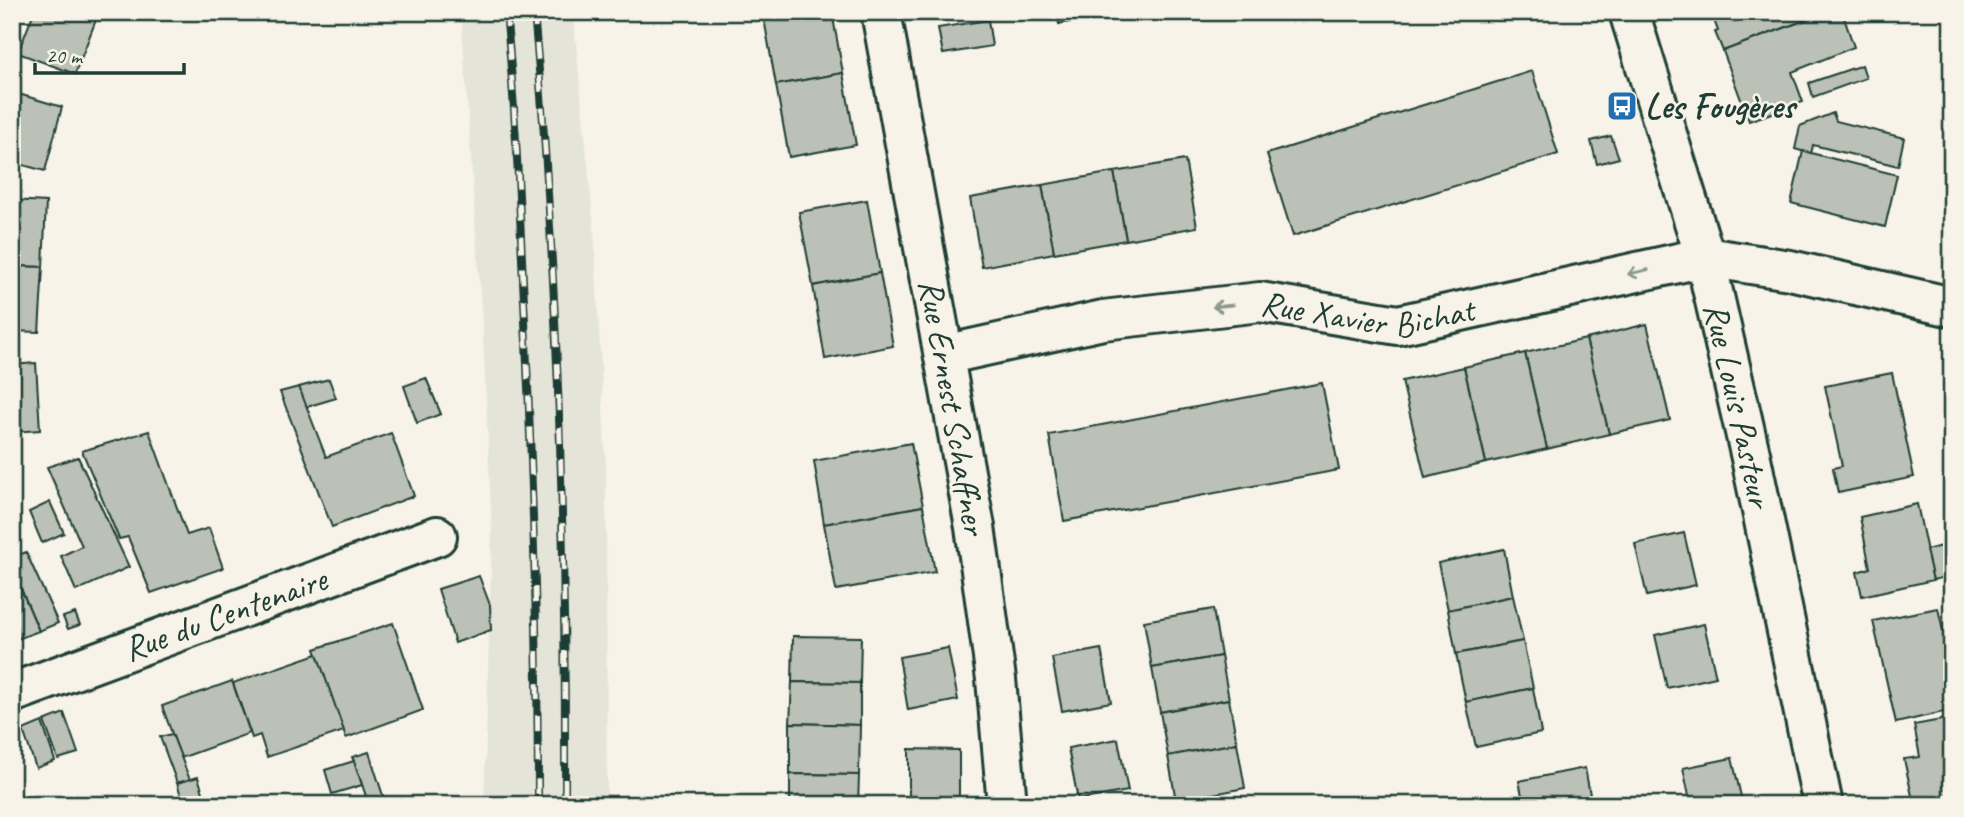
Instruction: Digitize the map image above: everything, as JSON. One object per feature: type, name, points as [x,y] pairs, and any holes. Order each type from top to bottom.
[{"type":"street","name":"Rue Ernest Schaffner","points":[[881,12],[975,527],[996,679],[1007,805]]},
{"type":"street","name":"Rue Louis Pasteur","points":[[1629,12],[1705,257],[1751,458],[1823,805]]},
{"type":"street","name":"Rue Xavier Bichat","points":[[944,355],[1103,320],[1260,302],[1398,326],[1705,257]]},
{"type":"street","points":[[1705,257],[1790,270],[1952,307]]},
{"type":"street","name":"Rue du Centenaire","points":[[12,693],[437,536]]},
{"type":"shaded area","points":[[461,12],[573,12],[594,229],[606,467],[607,805],[484,805],[492,533],[483,336]]},
{"type":"building","points":[[34,12],[99,12],[75,74],[18,53]]},
{"type":"building","points":[[832,12],[843,73],[776,85],[763,13]]},
{"type":"building","points":[[1057,12],[1119,12],[1059,24]]},
{"type":"building","points":[[1711,12],[1811,12],[1813,17],[1723,51]]},
{"type":"building","points":[[1827,12],[1842,12],[1854,47],[1792,72],[1803,102],[1749,121],[1723,51]]},
{"type":"building","points":[[988,20],[992,46],[943,54],[938,28]]},
{"type":"building","points":[[1862,65],[1866,78],[1813,97],[1809,83]]},
{"type":"building","points":[[1532,71],[1558,154],[1293,236],[1267,154]]},
{"type":"building","points":[[843,73],[856,145],[789,157],[776,85]]},
{"type":"building","points":[[12,92],[62,107],[45,171],[12,162]]},
{"type":"building","points":[[1833,113],[1836,121],[1904,138],[1898,166],[1813,145],[1811,154],[1795,149],[1800,126]]},
{"type":"building","points":[[1611,136],[1619,158],[1597,164],[1591,141]]},
{"type":"building","points":[[1803,151],[1897,175],[1885,227],[1791,203]]},
{"type":"building","points":[[1185,160],[1197,227],[1126,240],[1114,172]]},
{"type":"building","points":[[1114,172],[1126,240],[1054,253],[1042,185]]},
{"type":"building","points":[[1042,185],[1054,253],[982,267],[970,198]]},
{"type":"building","points":[[1952,185],[1952,239],[1941,187]]},
{"type":"building","points":[[12,200],[46,202],[43,267],[12,266]]},
{"type":"building","points":[[867,200],[880,273],[813,286],[799,212]]},
{"type":"building","points":[[12,266],[43,267],[39,332],[12,331]]},
{"type":"building","points":[[880,273],[893,346],[825,359],[813,286]]},
{"type":"building","points":[[1647,324],[1670,420],[1609,434],[1586,339]]},
{"type":"building","points":[[1586,339],[1609,434],[1547,449],[1525,353]]},
{"type":"building","points":[[1525,353],[1547,449],[1486,463],[1464,367]]},
{"type":"building","points":[[36,363],[40,430],[12,432],[12,365]]},
{"type":"building","points":[[1464,367],[1486,463],[1425,478],[1402,381]]},
{"type":"building","points":[[1892,373],[1914,477],[1838,493],[1833,468],[1842,466],[1825,386]]},
{"type":"building","points":[[426,378],[441,414],[417,423],[404,386]]},
{"type":"building","points":[[329,379],[336,398],[306,407],[299,387]]},
{"type":"building","points":[[1322,383],[1339,470],[1064,521],[1049,435]]},
{"type":"building","points":[[299,387],[326,457],[391,433],[414,496],[332,527],[280,392]]},
{"type":"building","points":[[149,431],[187,535],[209,528],[223,568],[151,593],[128,537],[119,539],[82,451]]},
{"type":"building","points":[[911,443],[923,506],[824,524],[814,461]]},
{"type":"building","points":[[78,457],[129,567],[76,591],[61,556],[82,546],[47,467]]},
{"type":"building","points":[[50,502],[64,533],[42,543],[29,512]]},
{"type":"building","points":[[1917,504],[1933,580],[1862,596],[1857,572],[1870,568],[1860,517]]},
{"type":"building","points":[[923,506],[935,572],[836,590],[824,524]]},
{"type":"building","points":[[1684,533],[1696,585],[1647,596],[1635,544]]},
{"type":"building","points":[[1945,545],[1950,576],[1933,580],[1926,550]]},
{"type":"building","points":[[1504,549],[1513,596],[1448,610],[1438,563]]},
{"type":"building","points":[[26,552],[58,623],[39,631],[12,568],[12,558]]},
{"type":"building","points":[[12,568],[39,631],[12,641]]},
{"type":"building","points":[[479,576],[490,605],[491,630],[455,643],[438,589]]},
{"type":"building","points":[[1513,596],[1523,641],[1456,654],[1448,610]]},
{"type":"building","points":[[1938,608],[1949,658],[1952,657],[1952,710],[1896,723],[1873,621]]},
{"type":"building","points":[[1213,609],[1221,656],[1152,668],[1144,621]]},
{"type":"building","points":[[75,613],[80,625],[68,629],[63,617]]},
{"type":"building","points":[[393,623],[423,710],[346,738],[315,649]]},
{"type":"building","points":[[1704,624],[1716,677],[1667,688],[1655,635]]},
{"type":"building","points":[[793,636],[861,637],[860,683],[792,682]]},
{"type":"building","points":[[1523,641],[1533,688],[1466,702],[1456,654]]},
{"type":"building","points":[[948,648],[958,700],[908,710],[899,657]]},
{"type":"building","points":[[1101,649],[1111,702],[1062,711],[1052,658]]},
{"type":"building","points":[[317,654],[344,731],[267,757],[260,735],[252,738],[233,683]]},
{"type":"building","points":[[1221,656],[1229,699],[1160,712],[1152,668]]},
{"type":"building","points":[[232,681],[250,733],[181,758],[162,706]]},
{"type":"building","points":[[792,682],[860,683],[860,725],[790,723]]},
{"type":"building","points":[[1533,688],[1541,733],[1476,747],[1466,702]]},
{"type":"building","points":[[1229,699],[1237,743],[1168,756],[1160,712]]},
{"type":"building","points":[[64,713],[78,753],[58,759],[44,721]]},
{"type":"building","points":[[1952,718],[1952,805],[1914,805],[1904,759],[1920,757],[1914,725]]},
{"type":"building","points":[[42,722],[55,761],[36,768],[23,730]]},
{"type":"building","points":[[790,723],[860,725],[859,775],[790,774]]},
{"type":"building","points":[[172,734],[190,780],[177,783],[160,737]]},
{"type":"building","points":[[1118,739],[1128,791],[1078,800],[1068,748]]},
{"type":"building","points":[[1237,743],[1245,788],[1176,801],[1168,756]]},
{"type":"building","points":[[909,749],[959,750],[959,803],[909,803]]},
{"type":"building","points":[[369,752],[386,805],[369,805],[352,757]]},
{"type":"building","points":[[1732,758],[1743,805],[1691,805],[1683,768]]},
{"type":"building","points":[[354,761],[362,785],[332,794],[325,770]]},
{"type":"building","points":[[1585,768],[1592,805],[1524,805],[1519,781]]},
{"type":"building","points":[[790,774],[859,775],[858,805],[790,805]]},
{"type":"building","points":[[198,777],[207,805],[184,805],[177,783]]},
{"type":"railway","points":[[506,12],[516,147],[529,412],[536,608],[538,805]]},
{"type":"railway","points":[[534,12],[549,210],[559,408],[565,805]]},
{"type":"place","name":"Les Fougères","points":[[1622,106]]}]
